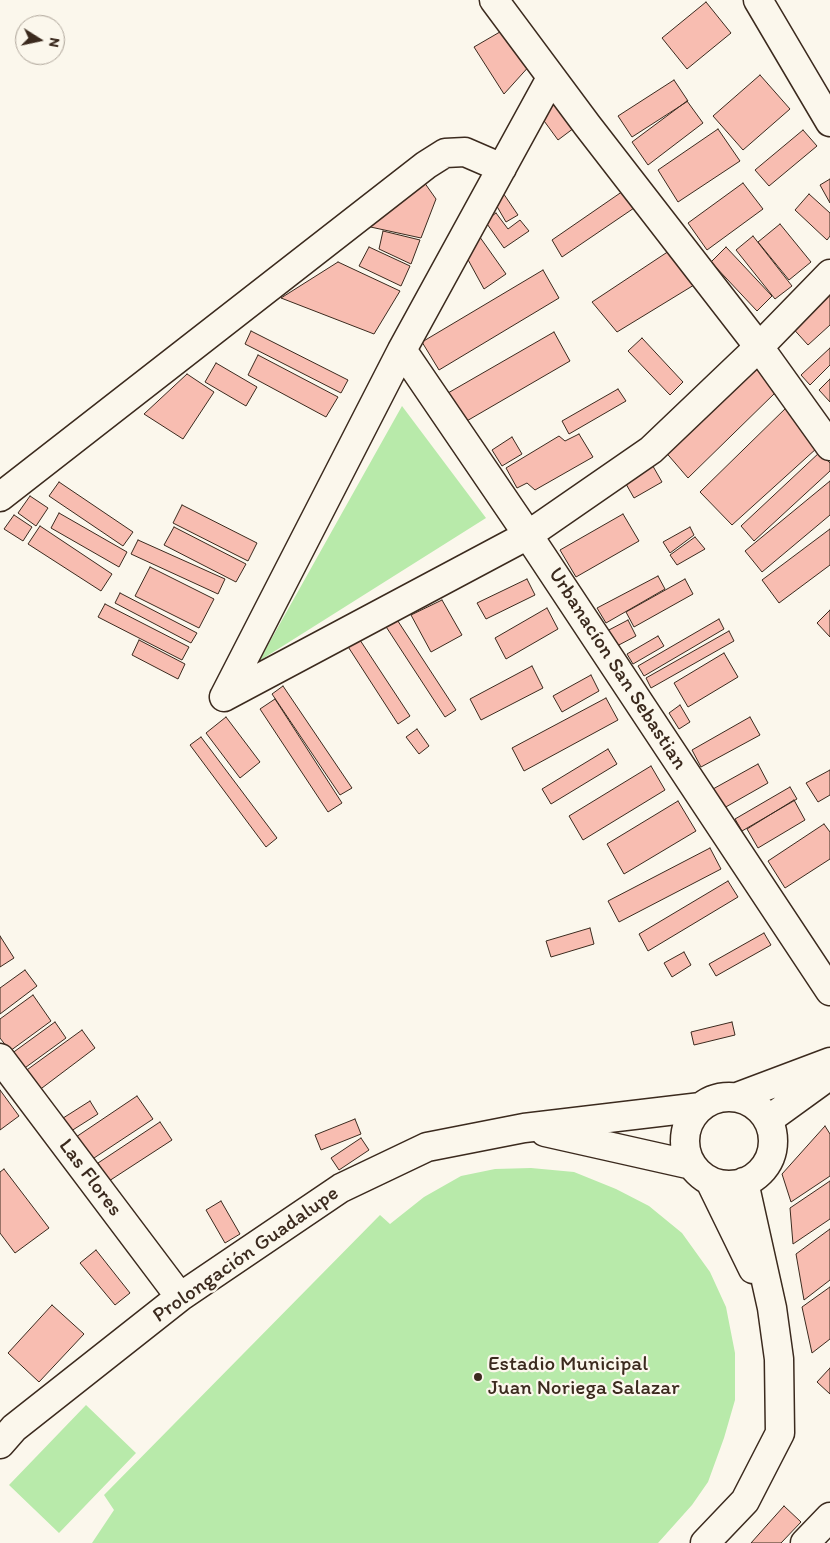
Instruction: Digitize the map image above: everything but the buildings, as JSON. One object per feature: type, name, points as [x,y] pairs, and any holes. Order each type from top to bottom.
[{"type":"street","points":[[494,0],[551,78],[759,347],[830,446]]},
{"type":"street","points":[[758,0],[830,122]]},
{"type":"street","points":[[551,78],[402,350],[224,697],[528,535],[651,450],[759,347],[830,274]]},
{"type":"street","points":[[0,497],[426,165],[445,153],[465,152],[502,168]]},
{"type":"street","name":"Urbanacíon San Sebastian","points":[[402,350],[528,535],[830,991]]},
{"type":"street","name":"Las Flores","points":[[0,1058],[180,1297]]},
{"type":"street","points":[[772,1308],[701,1173],[687,1153],[685,1140],[687,1128],[692,1116],[712,1100],[738,1097],[830,1062]]},
{"type":"street","points":[[768,1120],[830,1075]]},
{"type":"street","points":[[701,1173],[722,1184],[744,1182],[763,1168],[769,1158],[772,1146],[772,1133],[768,1120],[760,1110],[738,1097]]},
{"type":"street","name":"Prolongación Guadalupe","points":[[0,1444],[14,1428],[180,1297],[341,1188],[427,1147],[524,1128],[701,1107]]},
{"type":"street","name":"Prolongación Guadalupe","points":[[524,1128],[701,1173]]},
{"type":"street","points":[[705,1543],[745,1501],[780,1433],[779,1359],[772,1308],[744,1182]]},
{"type":"street","points":[[805,1543],[830,1516]]},
{"type":"green space","points":[[402,406],[486,518],[259,661]]},
{"type":"green space","name":"Estadio Municipal Juan Noriega Salazar","points":[[531,1168],[574,1172],[616,1189],[649,1206],[682,1233],[710,1272],[726,1307],[735,1353],[735,1400],[708,1482],[692,1505],[658,1543],[92,1543],[114,1510],[104,1495],[380,1215],[390,1224],[424,1197],[461,1176],[495,1169]]},
{"type":"green space","points":[[86,1405],[136,1453],[59,1533],[9,1485]]},
{"type":"place","name":"Estadio Municipal Juan Noriega Salazar","points":[[478,1377]]}]
